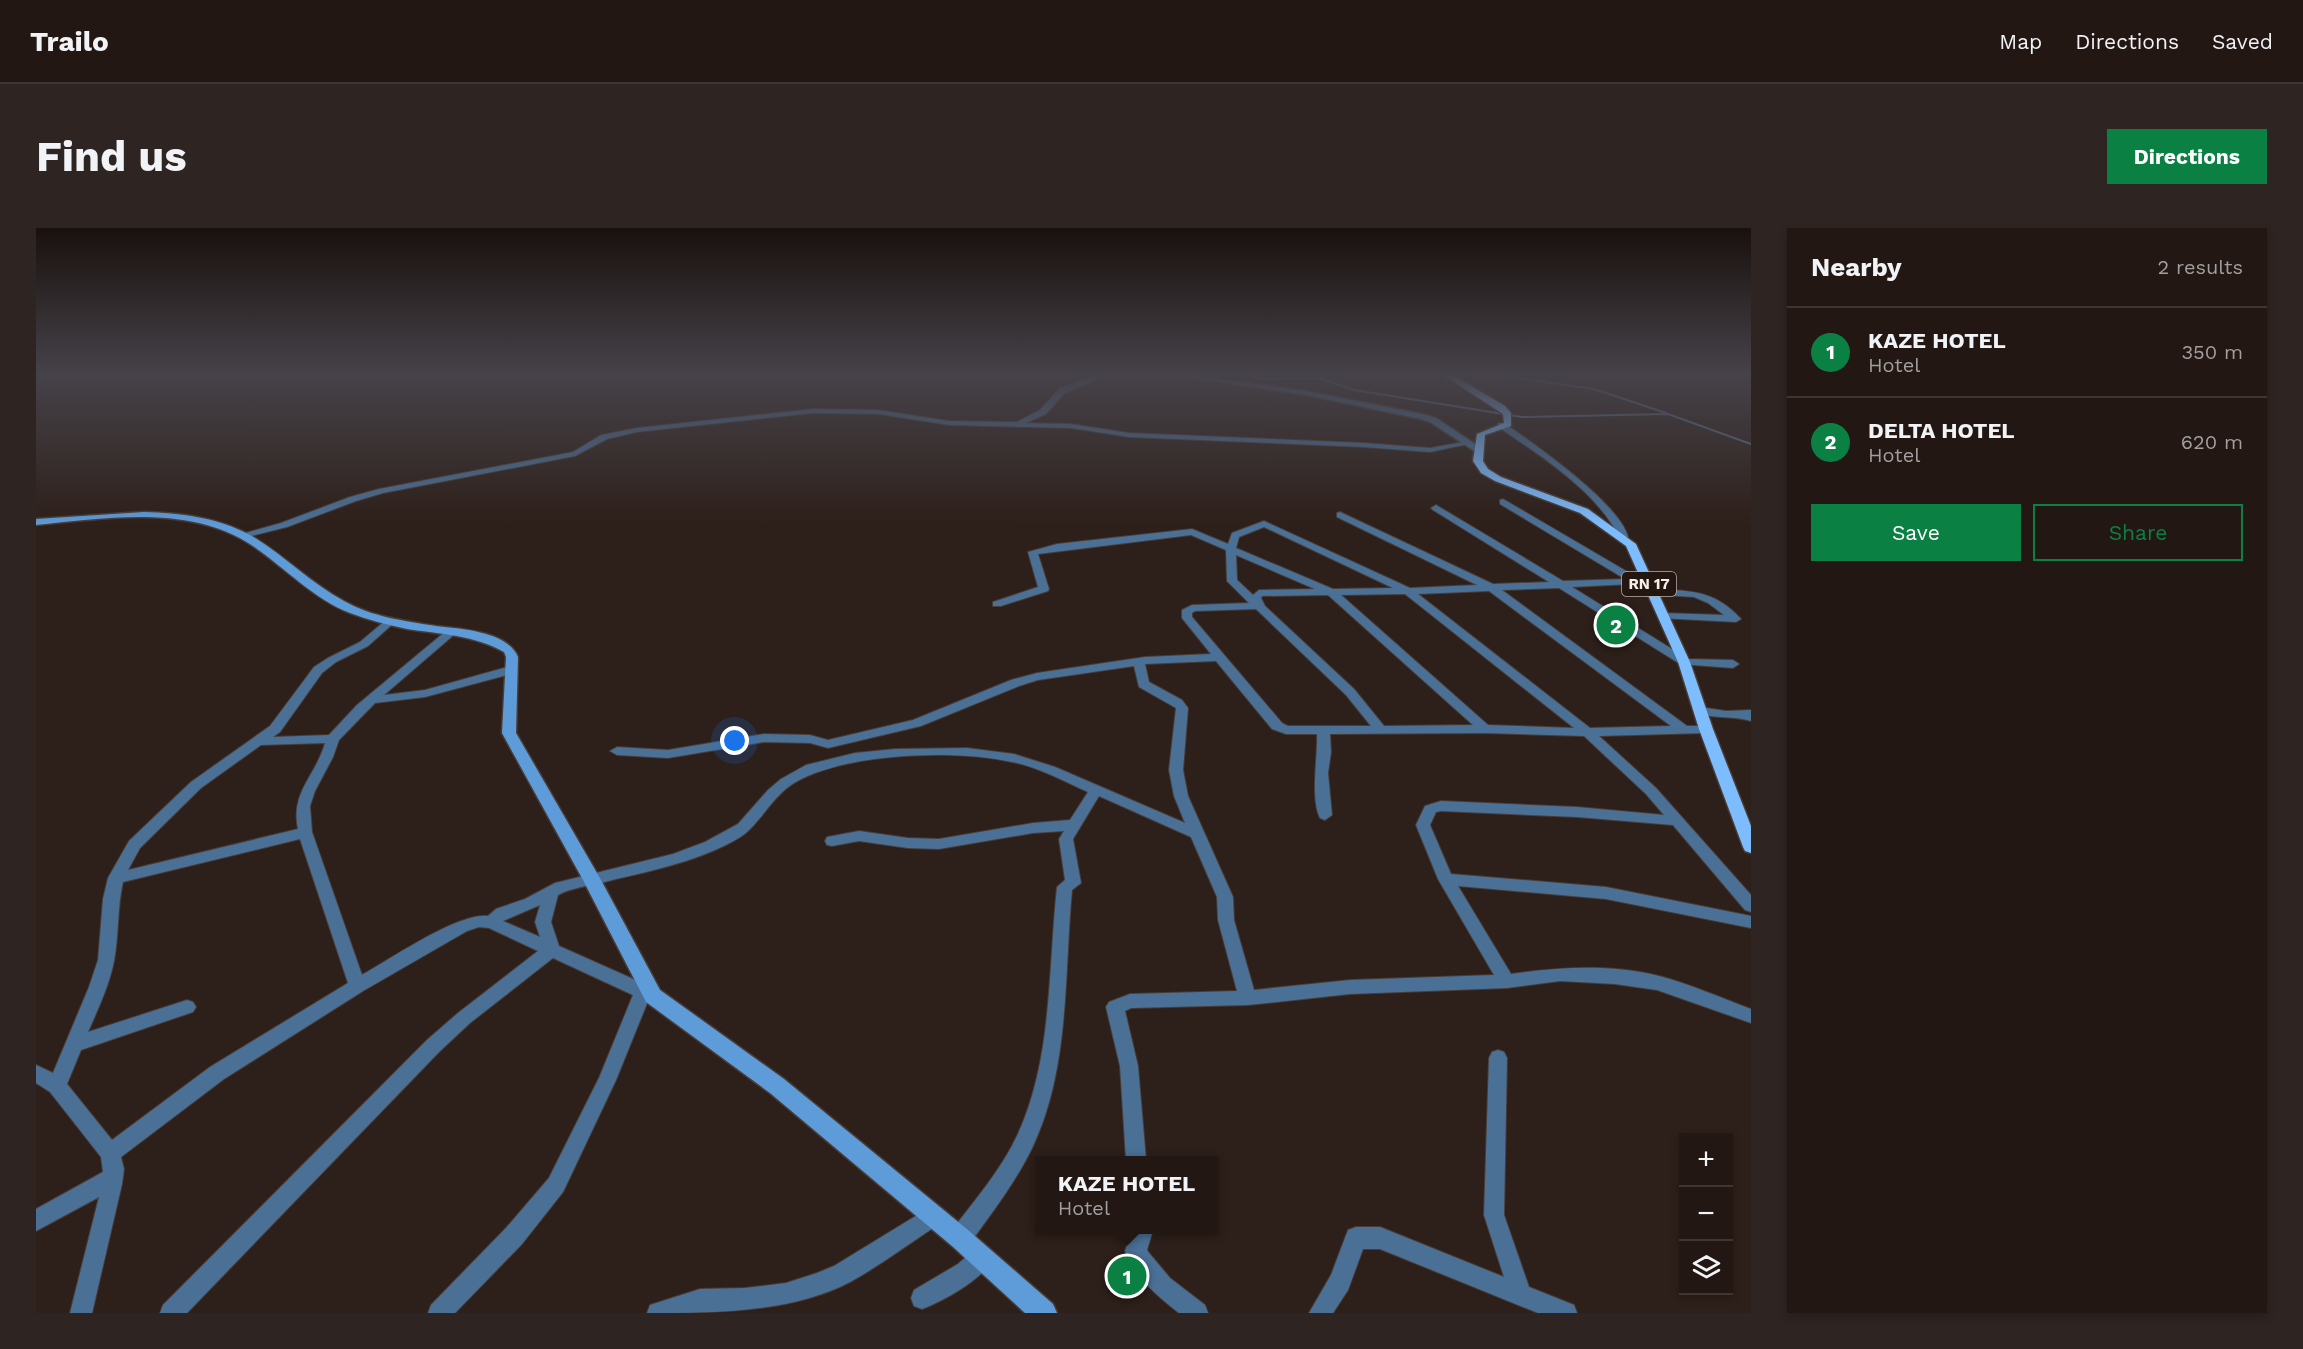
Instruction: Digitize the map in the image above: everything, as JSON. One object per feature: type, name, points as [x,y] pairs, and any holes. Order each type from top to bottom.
[{"type":"main road","points":[[1474,446],[1480,434],[1492,427]]},
{"type":"main road","name":"RN 17","points":[[1474,446],[1478,461],[1484,471],[1507,483],[1584,511],[1631,544],[1646,585],[1683,661],[1706,729],[1746,817],[1751,847]]},
{"type":"main road","points":[[36,522],[101,516],[171,516],[213,524],[243,535],[338,603],[390,622],[486,640],[506,647],[511,654],[509,733],[592,880],[648,994],[777,1086],[960,1238],[1044,1313]]},
{"type":"street","points":[[243,535],[284,525],[364,495],[570,455],[580,452],[604,437],[663,427]]},
{"type":"street","points":[[1075,427],[1129,435],[1430,450],[1474,446]]},
{"type":"street","points":[[1441,427],[1474,446]]},
{"type":"street","points":[[1513,427],[1561,472],[1587,491],[1621,528],[1623,537]]},
{"type":"street","points":[[1503,502],[1646,585]]},
{"type":"street","points":[[1436,508],[1683,661],[1733,664]]},
{"type":"street","points":[[1340,515],[1492,588],[1685,730]]},
{"type":"street","points":[[1381,730],[1350,692],[1232,581],[1231,549],[1235,535],[1264,524],[1407,591],[1587,732],[1651,791],[1751,906]]},
{"type":"street","points":[[997,604],[1044,589],[1033,552],[1057,547],[1192,532],[1331,592],[1485,729]]},
{"type":"street","points":[[1260,606],[1256,598],[1259,593],[1646,585],[1696,594],[1712,601],[1736,619],[1663,616]]},
{"type":"street","points":[[1260,606],[1192,608],[1186,612],[1187,618],[1277,726],[1294,732],[1485,729],[1587,732],[1706,729]]},
{"type":"street","points":[[57,1086],[98,987],[106,960],[111,900],[116,878],[134,845],[196,785],[275,729],[318,670],[332,660],[364,644],[390,622]]},
{"type":"street","points":[[357,986],[319,870],[304,833],[303,804],[325,764],[333,740],[372,699],[450,633]]},
{"type":"street","points":[[617,751],[668,754],[764,738],[810,739],[828,744],[917,723],[1015,683],[1037,677],[1139,662],[1221,657]]},
{"type":"street","points":[[1139,662],[1143,684],[1178,703],[1182,708],[1176,770],[1181,796],[1225,897],[1226,920],[1248,998]]},
{"type":"street","points":[[372,699],[419,695],[511,670]]},
{"type":"street","points":[[1700,711],[1726,715],[1750,714]]},
{"type":"street","points":[[1323,731],[1324,752],[1321,773],[1325,815]]},
{"type":"street","points":[[259,741],[333,740]]},
{"type":"street","points":[[491,922],[502,913],[531,903],[560,887],[676,859],[710,846],[743,828],[773,793],[786,782],[811,768],[855,757],[895,753],[968,752],[1014,758],[1050,770],[1196,833]]},
{"type":"street","points":[[960,1238],[1011,1167],[1026,1138],[1044,1087],[1056,993],[1065,887],[1073,884],[1066,839],[1095,791]]},
{"type":"street","points":[[1507,981],[1446,879],[1423,825],[1430,809],[1441,806],[1577,812],[1679,821]]},
{"type":"street","points":[[832,841],[859,836],[897,842],[939,844],[1033,828],[1074,825]]},
{"type":"street","points":[[116,878],[304,833]]},
{"type":"street","points":[[1446,879],[1606,892],[1751,922]]},
{"type":"street","points":[[550,892],[551,900],[543,922],[551,941],[551,950]]},
{"type":"street","points":[[110,1153],[217,1073],[357,986],[460,927],[479,921],[491,922],[648,994],[556,1185],[514,1236],[439,1313]]},
{"type":"street","points":[[171,1313],[432,1046],[551,950]]},
{"type":"street","points":[[1136,1156],[1130,1066],[1115,1007],[1130,1001],[1248,998],[1350,987],[1507,981],[1560,974],[1615,977],[1658,983],[1751,1016]]},
{"type":"street","points":[[75,1044],[187,1006]]},
{"type":"street","points":[[1498,1058],[1494,1215],[1521,1295]]},
{"type":"street","points":[[36,1073],[57,1086],[110,1153],[113,1178],[81,1313]]},
{"type":"street","points":[[36,1220],[113,1178]]},
{"type":"street","points":[[658,1313],[700,1300],[745,1299],[786,1294],[818,1284],[841,1275],[933,1216]]},
{"type":"street","points":[[1142,1234],[1137,1251],[1143,1266],[1158,1282],[1197,1313]]},
{"type":"street","points":[[1320,1313],[1340,1282],[1356,1238],[1380,1238],[1566,1313]]},
{"type":"street","points":[[922,1298],[966,1272],[982,1258]]},
{"type":"waterway","points":[[1703,427],[1751,444]]},
{"type":"place","name":"DELTA HOTEL","points":[[1616,625]]},
{"type":"place","name":"KAZE HOTEL","points":[[1127,1276]]}]
